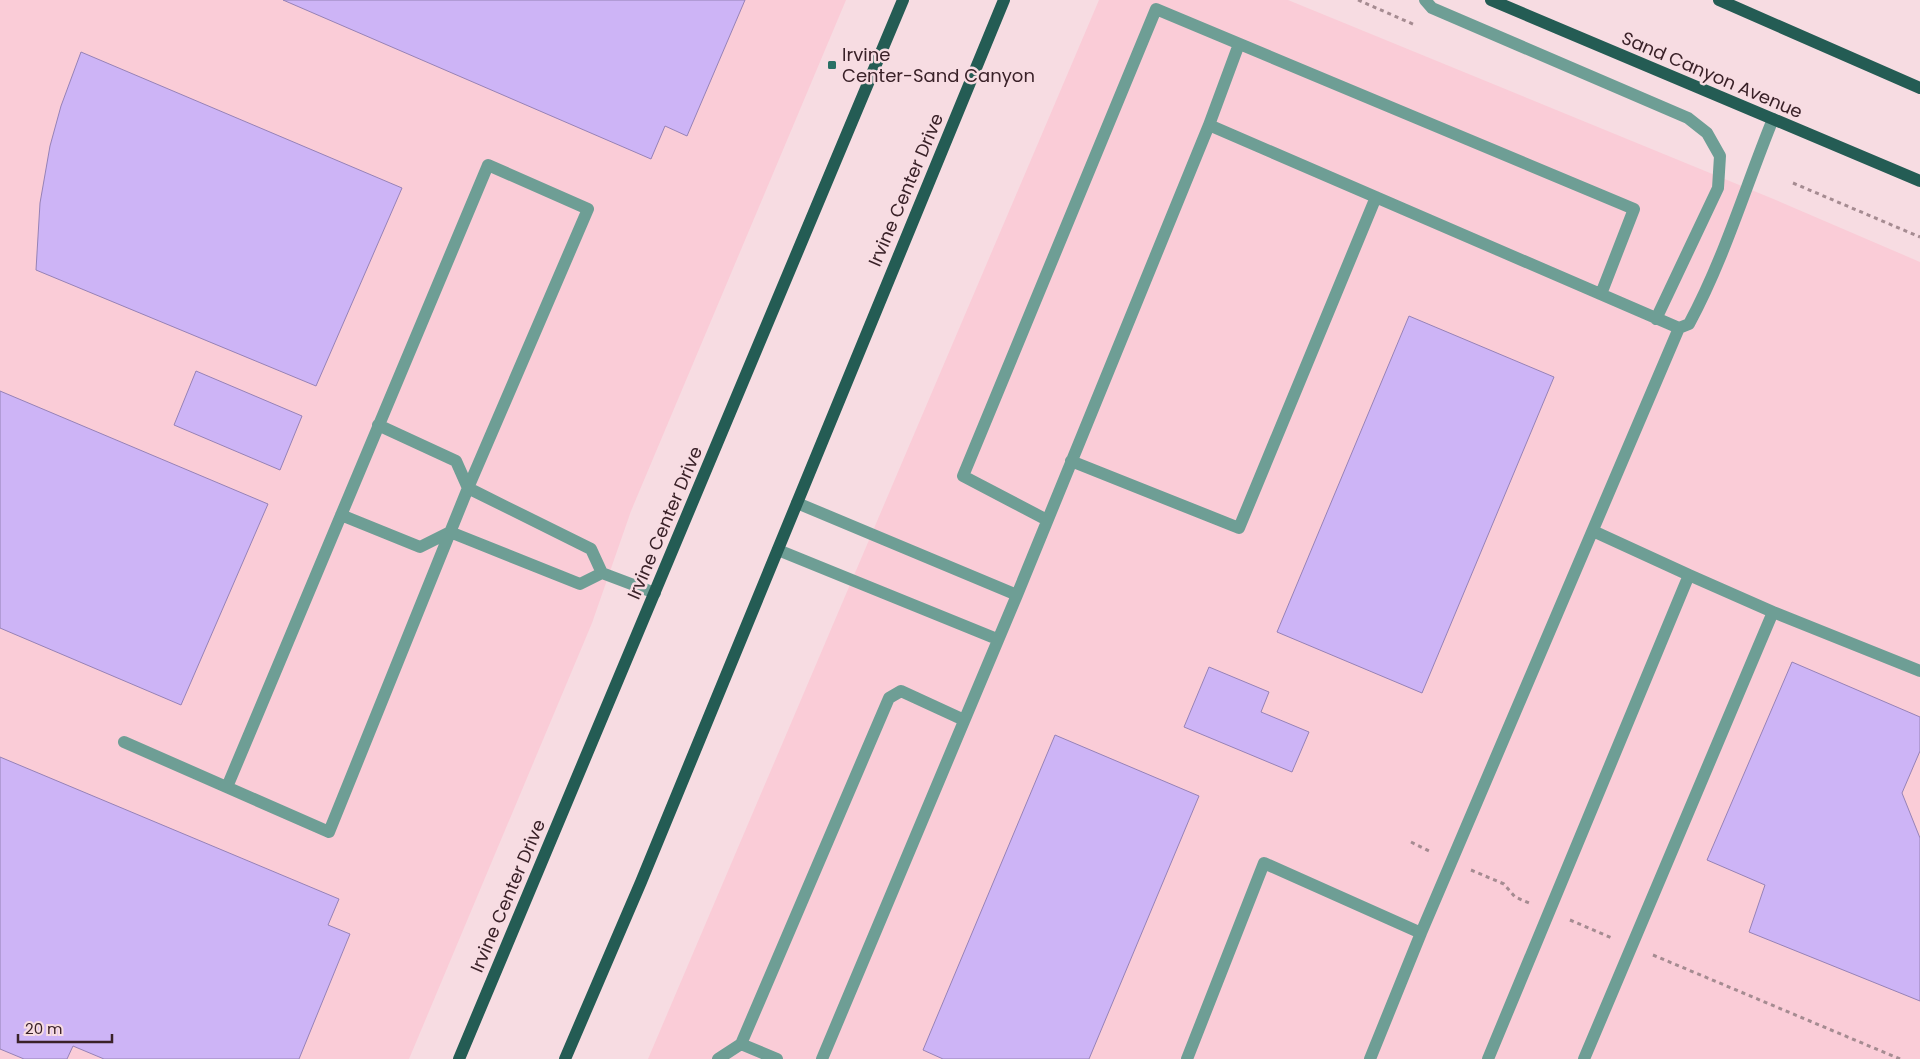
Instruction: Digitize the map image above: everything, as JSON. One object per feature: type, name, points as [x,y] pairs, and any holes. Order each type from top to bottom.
[{"type":"main road","name":"Irvine Center Drive","points":[[458,1059],[903,0]]},
{"type":"main road","name":"Irvine Center Drive","points":[[565,1059],[641,882],[1004,0]]},
{"type":"main road","name":"Sand Canyon Avenue","points":[[1491,0],[1920,181]]},
{"type":"main road","points":[[1719,0],[1920,88]]},
{"type":"lane","points":[[1426,0],[1432,8],[1688,118],[1707,134],[1720,156],[1718,188],[1656,318]]},
{"type":"lane","points":[[1047,520],[963,476],[1156,9],[1634,209],[1601,294]]},
{"type":"lane","points":[[822,1059],[1017,595],[1209,125],[1239,44]]},
{"type":"lane","points":[[1370,1059],[1421,933],[1679,328],[1689,324],[1706,293],[1773,119]]},
{"type":"lane","points":[[1209,125],[1679,328]]},
{"type":"lane","points":[[124,742],[329,832],[468,488],[588,209],[488,165],[227,787]]},
{"type":"lane","points":[[1071,461],[1240,528],[1376,197]]},
{"type":"lane","points":[[378,425],[456,461],[468,488],[591,549],[602,573],[654,592]]},
{"type":"lane","points":[[797,503],[1017,595]]},
{"type":"lane","points":[[340,514],[420,547],[450,532],[580,584],[602,573]]},
{"type":"lane","points":[[1593,531],[1773,612],[1920,670]]},
{"type":"lane","points":[[778,550],[997,639]]},
{"type":"lane","points":[[1488,1059],[1689,575]]},
{"type":"lane","points":[[1584,1059],[1773,612]]},
{"type":"lane","points":[[718,1059],[741,1044],[889,698],[901,691],[964,720]]},
{"type":"lane","points":[[1186,1059],[1264,863],[1421,933]]},
{"type":"lane","points":[[741,1044],[777,1059]]},
{"type":"path","points":[[1793,183],[1920,237]]},
{"type":"shaded area","points":[[0,0],[846,0],[631,511],[592,623],[409,1059],[0,1059]]},
{"type":"shaded area","points":[[1099,0],[1288,0],[1771,198],[1920,262],[1920,1059],[648,1059]]},
{"type":"building","points":[[283,0],[745,0],[687,136],[665,126],[651,159]]},
{"type":"building","points":[[81,52],[402,188],[316,386],[36,270],[40,203],[50,146],[61,106]]},
{"type":"building","points":[[1409,316],[1554,377],[1422,693],[1277,632]]},
{"type":"building","points":[[196,371],[302,416],[280,470],[174,425]]},
{"type":"building","points":[[0,391],[268,504],[181,705],[0,628]]},
{"type":"building","points":[[1792,662],[1920,717],[1920,751],[1902,793],[1920,838],[1920,1001],[1749,932],[1765,885],[1707,860]]},
{"type":"building","points":[[1209,667],[1269,692],[1261,712],[1309,732],[1292,772],[1184,727]]},
{"type":"building","points":[[1055,735],[1199,796],[1089,1059],[943,1059],[923,1050]]},
{"type":"building","points":[[0,757],[339,899],[328,925],[350,934],[299,1059],[104,1059],[73,1046],[67,1059],[24,1059],[0,1049]]},
{"type":"place","name":"Irvine Center-Sand Canyon","points":[[832,65]]}]
